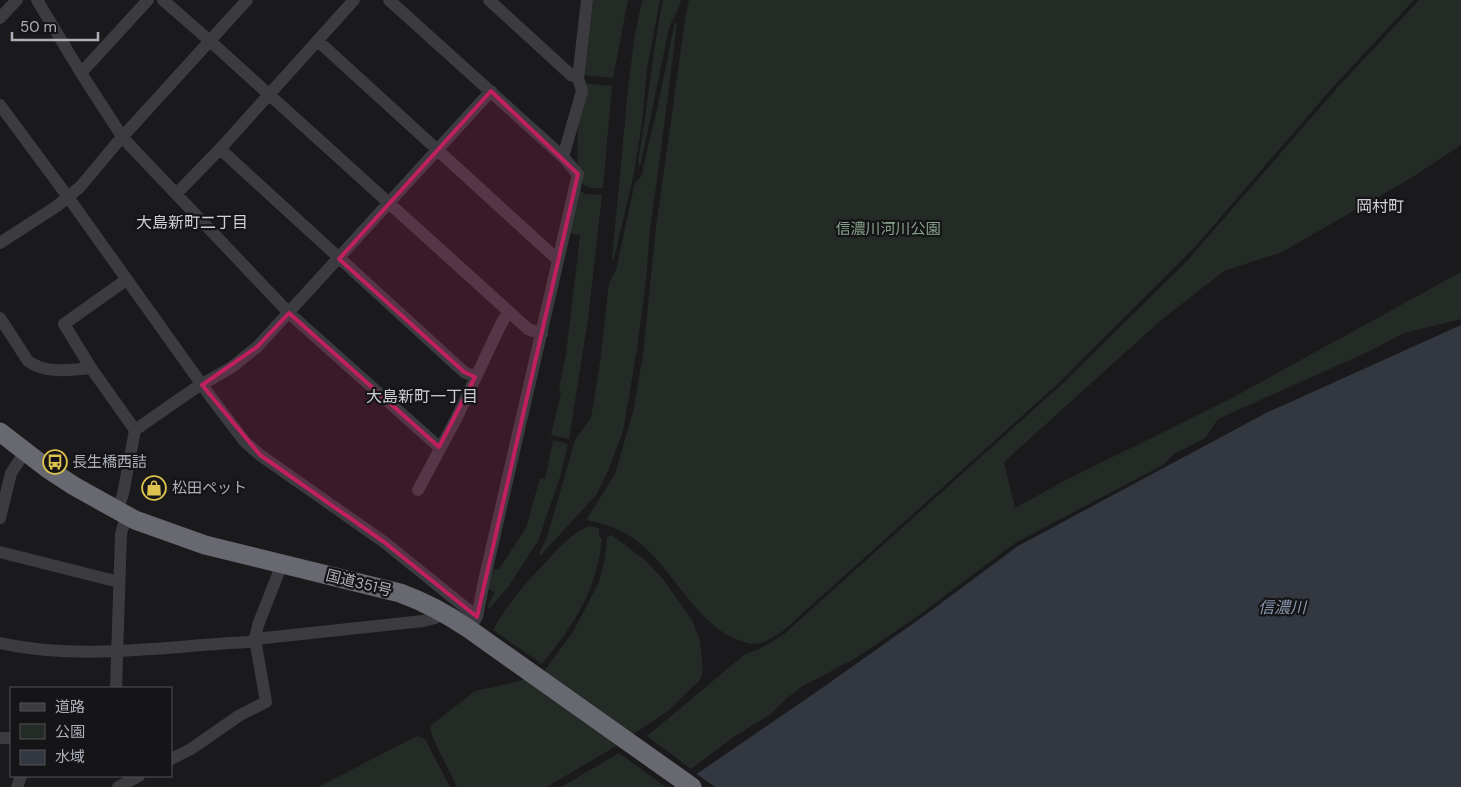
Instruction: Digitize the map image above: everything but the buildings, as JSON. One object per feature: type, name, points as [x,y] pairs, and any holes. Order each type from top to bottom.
[{"type":"highway","name":"国道351号","points":[[0,432],[74,486],[122,513],[159,530],[205,545],[400,592],[421,600],[443,612],[473,623],[490,644],[692,787]]},
{"type":"street","points":[[0,18],[17,0]]},
{"type":"street","points":[[37,0],[123,138],[289,312],[439,447]]},
{"type":"street","points":[[81,73],[148,0]]},
{"type":"street","points":[[163,0],[528,329],[542,334]]},
{"type":"street","points":[[0,243],[57,206],[80,188],[247,0]]},
{"type":"street","points":[[176,194],[220,149],[354,0]]},
{"type":"street","points":[[0,106],[245,442],[260,455],[384,542],[473,623],[578,174],[563,157],[389,0]]},
{"type":"street","points":[[489,0],[571,75],[578,78]]},
{"type":"street","points":[[563,157],[582,91],[578,78],[587,0]]},
{"type":"street","points":[[318,41],[558,260]]},
{"type":"street","points":[[116,687],[123,494],[135,430],[194,389],[232,367],[257,347],[491,91]]},
{"type":"street","points":[[220,149],[464,372],[475,377]]},
{"type":"street","points":[[126,280],[64,324],[91,368],[135,430]]},
{"type":"street","points":[[418,490],[439,447],[456,419],[502,322],[509,312]]},
{"type":"street","points":[[0,318],[24,355],[34,366],[43,369],[91,368]]},
{"type":"street","points":[[0,518],[11,473],[25,452]]},
{"type":"street","points":[[0,552],[119,582]]},
{"type":"street","points":[[172,758],[191,749],[240,715],[266,702],[255,638],[258,625],[282,564]]},
{"type":"street","points":[[0,643],[58,652],[117,652],[249,642],[255,638],[423,621],[435,618],[443,612]]},
{"type":"street","points":[[118,787],[138,777]]},
{"type":"highlighted area","points":[[491,91],[578,174],[477,617],[384,542],[260,455],[202,385],[257,347],[289,313],[439,447],[475,377],[464,372],[339,259]]},
{"type":"green space","points":[[593,0],[628,0],[613,78],[583,75]]},
{"type":"green space","points":[[642,0],[660,0],[647,69],[642,123],[634,173],[614,259],[612,259],[628,89],[634,40]]},
{"type":"green space","points":[[663,0],[681,0],[669,28],[639,167],[638,161]]},
{"type":"green space","name":"信濃川河川公園","points":[[689,0],[1414,0],[1333,87],[1195,247],[1061,381],[783,631],[766,641],[755,644],[744,642],[728,635],[714,625],[689,600],[654,557],[636,540],[616,529],[586,520],[615,474],[633,412],[643,355],[656,227]]},
{"type":"green space","points":[[1419,0],[1461,0],[1461,145],[1411,178],[1282,252],[1224,271],[1160,321],[1004,462],[1015,508],[1066,480],[1230,399],[1461,272],[1461,319],[1404,333],[1370,351],[1218,419],[1205,438],[1174,454],[1163,465],[1015,543],[918,616],[856,658],[803,686],[787,698],[770,715],[735,736],[691,769],[647,736],[744,655],[761,648],[784,634],[1062,384],[1187,261],[1336,89]]},
{"type":"green space","points":[[675,22],[677,24],[650,229],[646,281],[623,431],[597,494],[541,555],[539,554],[547,537],[575,440],[591,418],[600,362],[609,283],[616,270],[635,182],[642,174]]},
{"type":"green space","points":[[582,83],[612,86],[603,188],[586,186],[582,183],[579,175],[577,150]]},
{"type":"green space","points":[[578,189],[585,194],[602,195],[588,319],[569,439],[551,435],[561,392],[559,388],[566,354],[580,236],[569,233]]},
{"type":"green space","points":[[553,440],[568,444],[560,477],[538,541],[508,587],[490,608],[487,607],[495,592],[487,588],[494,569],[499,569],[526,528],[540,478],[545,479]]},
{"type":"green space","points":[[589,526],[599,528],[599,536],[602,539],[595,575],[574,621],[542,664],[493,630],[511,602],[532,576],[567,540]]},
{"type":"green space","points":[[612,535],[646,561],[663,579],[692,620],[700,641],[703,672],[699,681],[668,711],[606,752],[547,787],[457,787],[432,736],[430,726],[475,691],[516,682],[544,671],[573,632],[599,582],[605,557],[607,537]]},
{"type":"green space","points":[[417,736],[425,739],[450,787],[318,787]]},
{"type":"green space","points":[[619,753],[666,787],[561,787]]},
{"type":"water","name":"信濃川","points":[[1461,325],[1461,787],[674,787],[701,771],[822,688],[1018,546],[1266,413]]},
{"type":"pier","points":[[694,772],[715,787],[677,787],[683,778]]},
{"type":"place","name":"長生橋西詰","points":[[55,462]]},
{"type":"place","name":"松田ペット","points":[[154,488]]},
{"type":"district","name":"岡村町","points":[[1380,206]]},
{"type":"district","name":"大島新町二丁目","points":[[192,222]]},
{"type":"district","name":"大島新町一丁目","points":[[422,396]]}]
